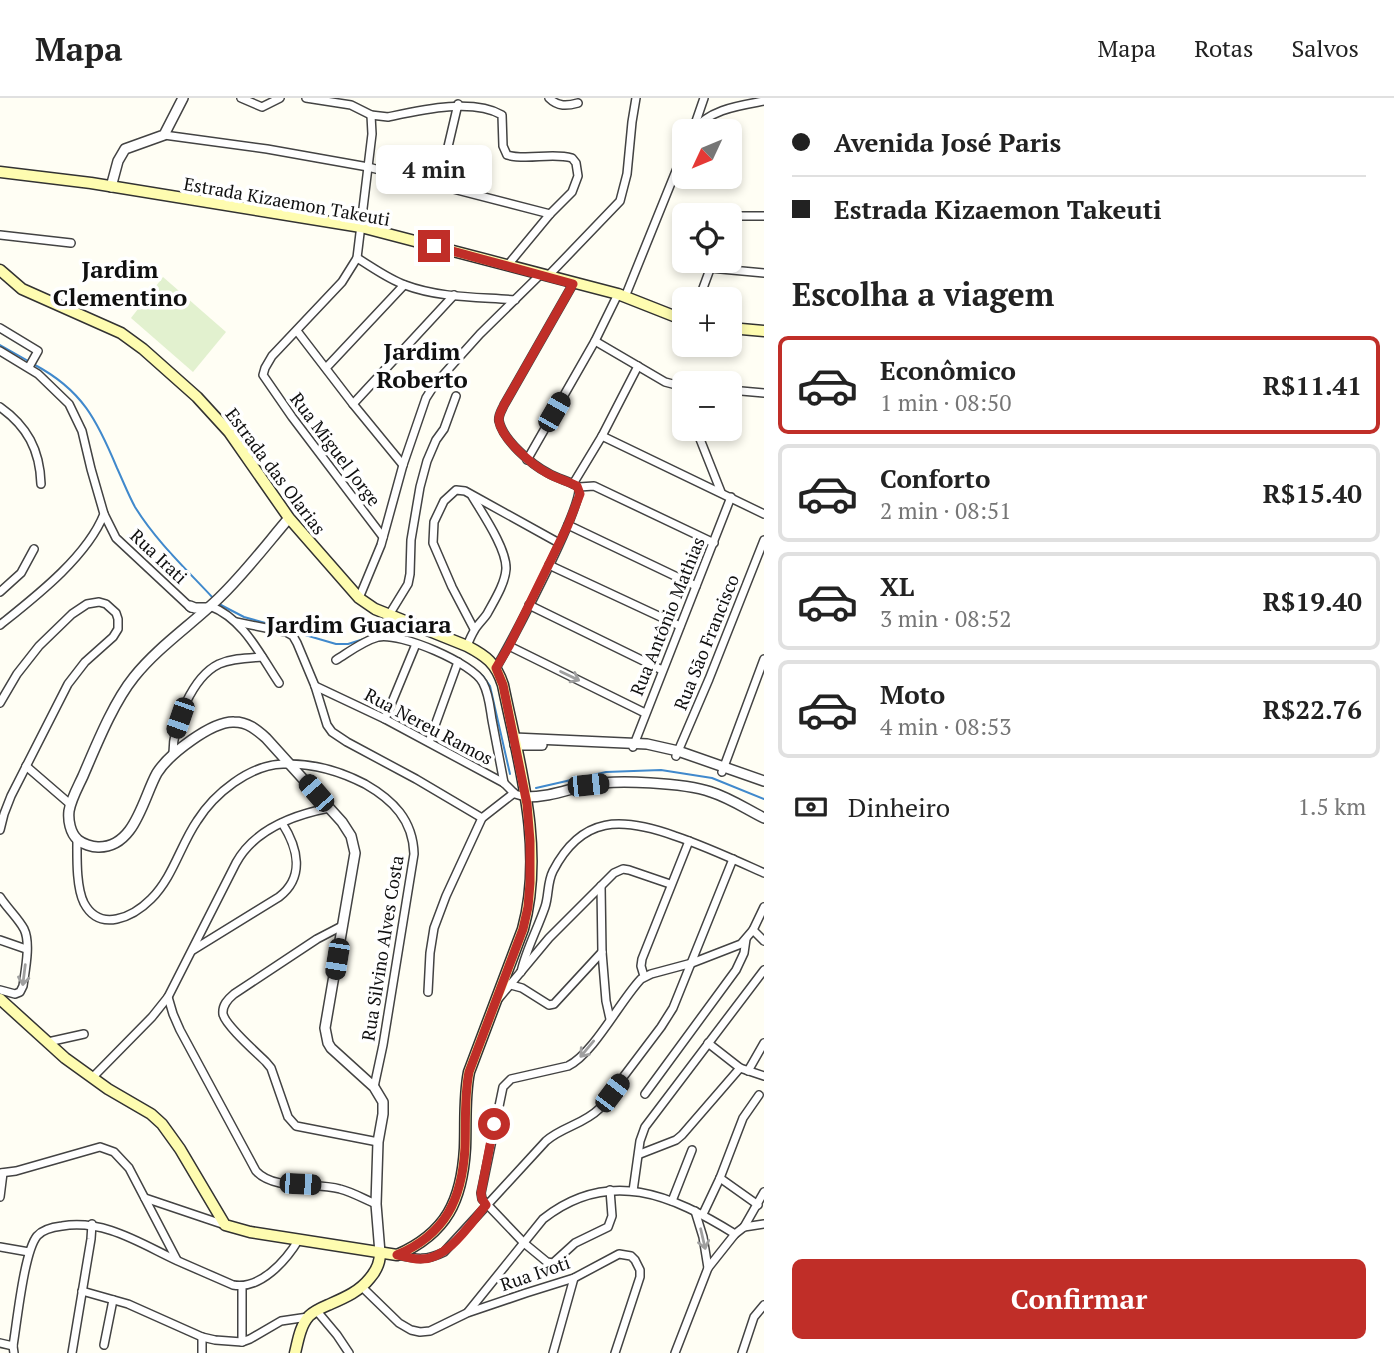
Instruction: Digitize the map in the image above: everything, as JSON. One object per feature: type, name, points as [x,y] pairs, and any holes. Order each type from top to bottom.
[{"type":"main road","name":"Estrada Kizaemon Takeuti","points":[[0,172],[360,227],[621,295],[672,315]]},
{"type":"main road","name":"Estrada das Olarias","points":[[0,270],[22,289],[116,330],[143,349],[197,397],[221,422],[289,518],[359,598],[375,609],[467,646],[480,653],[496,668]]},
{"type":"main road","points":[[742,329],[764,331]]},
{"type":"main road","points":[[0,999],[65,1058],[162,1124],[176,1142],[225,1225],[250,1232],[380,1253],[397,1255],[413,1248],[433,1234],[452,1206],[461,1177],[465,1150],[467,1084],[474,1058],[523,929],[528,907],[531,871],[525,797],[503,685],[496,668]]},
{"type":"main road","points":[[295,1353],[300,1332],[312,1313],[363,1288],[376,1271],[380,1253]]},
{"type":"street","points":[[164,135],[183,98]]},
{"type":"street","points":[[241,98],[260,107],[265,107],[276,99]]},
{"type":"street","points":[[306,98],[351,105]]},
{"type":"street","points":[[342,98],[371,115],[388,117],[458,104],[484,107],[502,115],[504,151],[510,157],[557,155],[575,160],[578,176],[572,192],[507,266]]},
{"type":"street","points":[[550,98],[559,105],[578,103]]},
{"type":"street","points":[[359,598],[383,537],[418,417],[430,391],[471,344],[515,300],[545,275],[620,201],[636,98]]},
{"type":"street","points":[[697,119],[704,98]]},
{"type":"street","points":[[707,119],[723,109],[764,101]]},
{"type":"street","points":[[439,185],[458,104]]},
{"type":"street","points":[[371,115],[372,134],[357,258],[342,282],[297,331],[403,465]]},
{"type":"street","points":[[111,187],[118,161],[125,149],[164,135],[267,149],[368,167],[550,214]]},
{"type":"street","points":[[527,460],[621,295],[672,189]]},
{"type":"street","points":[[742,216],[764,216]]},
{"type":"street","points":[[0,235],[71,243]]},
{"type":"street","points":[[357,258],[404,285],[454,295],[515,300]]},
{"type":"street","points":[[742,270],[764,273]]},
{"type":"street","points":[[573,284],[504,405],[499,418],[500,424],[527,460],[547,473],[576,485],[594,486],[714,542]]},
{"type":"street","points":[[326,368],[404,285]]},
{"type":"street","points":[[353,404],[454,295]]},
{"type":"street","points":[[0,328],[37,353],[30,366]]},
{"type":"street","name":"Rua Miguel Jorge","points":[[297,331],[272,356],[263,375],[346,491],[383,537]]},
{"type":"street","points":[[595,341],[672,384]]},
{"type":"street","name":"Rua Irati","points":[[0,351],[30,366],[69,404],[82,431],[104,514],[116,538],[194,613]]},
{"type":"street","points":[[576,485],[638,366]]},
{"type":"street","points":[[742,391],[764,393]]},
{"type":"street","points":[[390,615],[408,584],[411,540],[427,461],[444,429],[456,396]]},
{"type":"street","points":[[0,407],[21,424],[32,440],[41,470],[41,484]]},
{"type":"street","points":[[602,436],[764,514]]},
{"type":"street","points":[[701,441],[722,493]]},
{"type":"street","points":[[496,668],[568,525],[580,494],[576,485]]},
{"type":"street","points":[[474,629],[433,543],[439,509],[450,494],[460,490],[472,495],[559,543]]},
{"type":"street","points":[[467,646],[474,629],[488,612],[506,571],[503,555],[490,525],[472,495]]},
{"type":"street","name":"Rua Antônio Mathias","points":[[634,745],[731,497]]},
{"type":"street","points":[[490,525],[500,511]]},
{"type":"street","points":[[0,625],[66,566],[94,535],[104,514]]},
{"type":"street","points":[[289,518],[221,596],[210,606],[194,613],[132,680],[102,733],[70,804],[69,820],[77,840],[101,847],[119,841],[132,827],[157,774],[173,753],[212,728],[236,722],[256,729],[292,765],[347,829],[355,853],[325,1028],[331,1048],[374,1087],[383,1102],[378,1142],[376,1204],[380,1253]]},
{"type":"street","points":[[568,525],[696,586]]},
{"type":"street","name":"Rua São Francisco","points":[[677,753],[764,540]]},
{"type":"street","points":[[0,592],[21,573],[34,549]]},
{"type":"street","points":[[549,565],[680,626]]},
{"type":"street","points":[[0,703],[34,652],[72,614],[88,604],[99,602],[106,604],[116,613],[118,629],[113,638],[85,662],[68,684],[11,796],[0,830]]},
{"type":"street","points":[[210,606],[236,622],[279,683]]},
{"type":"street","points":[[529,606],[662,670]]},
{"type":"street","points":[[236,622],[286,632],[293,636],[315,686],[327,725],[338,737],[482,818]]},
{"type":"street","points":[[336,660],[363,643],[388,636],[416,644],[474,671],[484,683],[487,692],[504,783]]},
{"type":"street","points":[[385,719],[416,644]]},
{"type":"street","points":[[509,646],[645,713]]},
{"type":"street","points":[[173,753],[174,733],[188,699],[203,676],[220,663],[262,657]]},
{"type":"street","points":[[723,770],[764,659]]},
{"type":"street","points":[[429,742],[458,662]]},
{"type":"street","name":"Rua Nereu Ramos","points":[[315,686],[429,742],[504,783],[513,793],[525,797]]},
{"type":"street","points":[[515,742],[662,747],[764,783]]},
{"type":"street","name":"Rua Silvino Alves Costa","points":[[77,840],[77,865],[83,900],[100,918],[111,920],[124,918],[135,912],[158,891],[205,810],[219,795],[258,770],[273,765],[317,767],[355,779],[393,804],[405,818],[413,836],[414,854],[374,1087]]},
{"type":"street","points":[[26,766],[70,804]]},
{"type":"street","points":[[525,797],[542,797],[588,785],[610,783],[668,785],[707,791],[729,799],[764,818]]},
{"type":"street","points":[[428,992],[434,928],[446,896],[482,818],[513,793]]},
{"type":"street","points":[[92,1078],[168,997],[241,854],[256,838],[282,823],[299,815],[329,808]]},
{"type":"street","points":[[193,950],[279,897],[290,887],[295,874],[296,854],[282,823]]},
{"type":"street","points":[[521,972],[526,952],[544,909],[551,875],[575,840],[592,830],[632,823],[689,841],[764,873]]},
{"type":"street","points":[[644,976],[642,959],[689,841]]},
{"type":"street","points":[[397,1255],[419,1259],[444,1252],[555,1134],[588,1119],[599,1109],[668,1018],[733,859]]},
{"type":"street","points":[[496,1001],[549,938],[614,873],[623,869],[670,884]]},
{"type":"street","points":[[601,885],[602,952],[610,1019]]},
{"type":"street","points":[[0,897],[24,930],[26,949],[23,986],[20,992],[15,994],[0,990]]},
{"type":"street","points":[[610,1190],[612,1216],[608,1227],[575,1243],[553,1263],[547,1262],[524,1243],[486,1205],[481,1193],[502,1087],[511,1079],[574,1063],[644,976],[733,948],[753,930],[764,907]]},
{"type":"street","points":[[342,926],[317,939],[234,994],[225,1004],[223,1011],[230,1025],[271,1068],[288,1117],[296,1126],[378,1142]]},
{"type":"street","points":[[753,930],[764,941]]},
{"type":"street","points":[[645,1094],[736,970],[744,953],[746,939]]},
{"type":"street","points":[[0,940],[26,949]]},
{"type":"street","points":[[511,985],[528,991],[547,1004],[554,1004],[602,952]]},
{"type":"street","points":[[634,1191],[645,1127],[764,970]]},
{"type":"street","points":[[168,997],[180,1030],[256,1171],[262,1177],[279,1183],[342,1189],[376,1204]]},
{"type":"street","points":[[48,1042],[84,1034]]},
{"type":"street","points":[[708,1043],[744,1069],[764,1076]]},
{"type":"street","points":[[640,1154],[682,1135],[744,1069],[764,1043]]},
{"type":"street","points":[[708,1268],[699,1213],[720,1178],[743,1118],[759,1094]]},
{"type":"street","points":[[0,1197],[1,1173],[100,1147],[120,1156],[130,1168],[177,1260]]},
{"type":"street","points":[[672,1201],[692,1150]]},
{"type":"street","points":[[720,1178],[758,1205]]},
{"type":"street","points":[[467,1313],[543,1219],[554,1210],[575,1200],[610,1190],[634,1191],[672,1201],[735,1234]]},
{"type":"street","points":[[675,1353],[708,1268],[735,1234],[744,1227],[764,1192]]},
{"type":"street","points":[[145,1198],[225,1225]]},
{"type":"street","points":[[0,1343],[13,1349],[29,1252],[38,1235],[45,1230],[73,1224],[92,1224],[132,1238],[242,1287],[256,1282],[281,1264],[299,1239]]},
{"type":"street","points":[[72,1353],[92,1224]]},
{"type":"street","points":[[744,1227],[764,1224]]},
{"type":"street","points":[[0,1247],[29,1252]]},
{"type":"street","name":"Rua Ivoti","points":[[363,1288],[399,1323],[411,1330],[430,1331],[467,1313],[574,1278],[609,1258],[620,1254],[631,1256],[638,1265],[640,1277],[618,1352]]},
{"type":"street","points":[[553,1353],[574,1278]]},
{"type":"street","points":[[242,1287],[242,1342]]},
{"type":"street","points":[[82,1291],[151,1313],[202,1337],[215,1340],[242,1342],[281,1321],[312,1313],[337,1335],[349,1353]]},
{"type":"street","points":[[104,1345],[113,1300]]},
{"type":"street","points":[[742,1353],[754,1317],[764,1305]]},
{"type":"street","points":[[202,1337],[202,1353]]},
{"type":"green space","points":[[163,277],[226,332],[193,372],[131,318]]},
{"type":"waterway","points":[[0,345],[30,362]]},
{"type":"waterway","points":[[35,365],[65,385],[86,408],[143,519],[213,598]]},
{"type":"waterway","points":[[219,604],[244,617],[283,628]]},
{"type":"waterway","points":[[288,630],[336,644],[348,644],[367,638]]},
{"type":"waterway","points":[[468,664],[483,676],[490,686],[510,774]]},
{"type":"waterway","points":[[536,788],[606,772],[661,770],[712,778],[764,799]]},
{"type":"district","name":"Jardim Clementino","points":[[120,283]]},
{"type":"district","name":"Jardim Roberto","points":[[422,365]]},
{"type":"district","name":"Jardim Guaciara","points":[[359,624]]},
{"type":"route","points":[[434,246],[573,284],[499,418],[508,436],[527,460],[547,473],[579,487],[580,494],[549,565],[496,668],[503,685],[527,804],[531,871],[527,917],[469,1072],[465,1150],[461,1177],[452,1206],[433,1234],[397,1255],[419,1259],[444,1252],[486,1205],[481,1193],[494,1124]]}]
